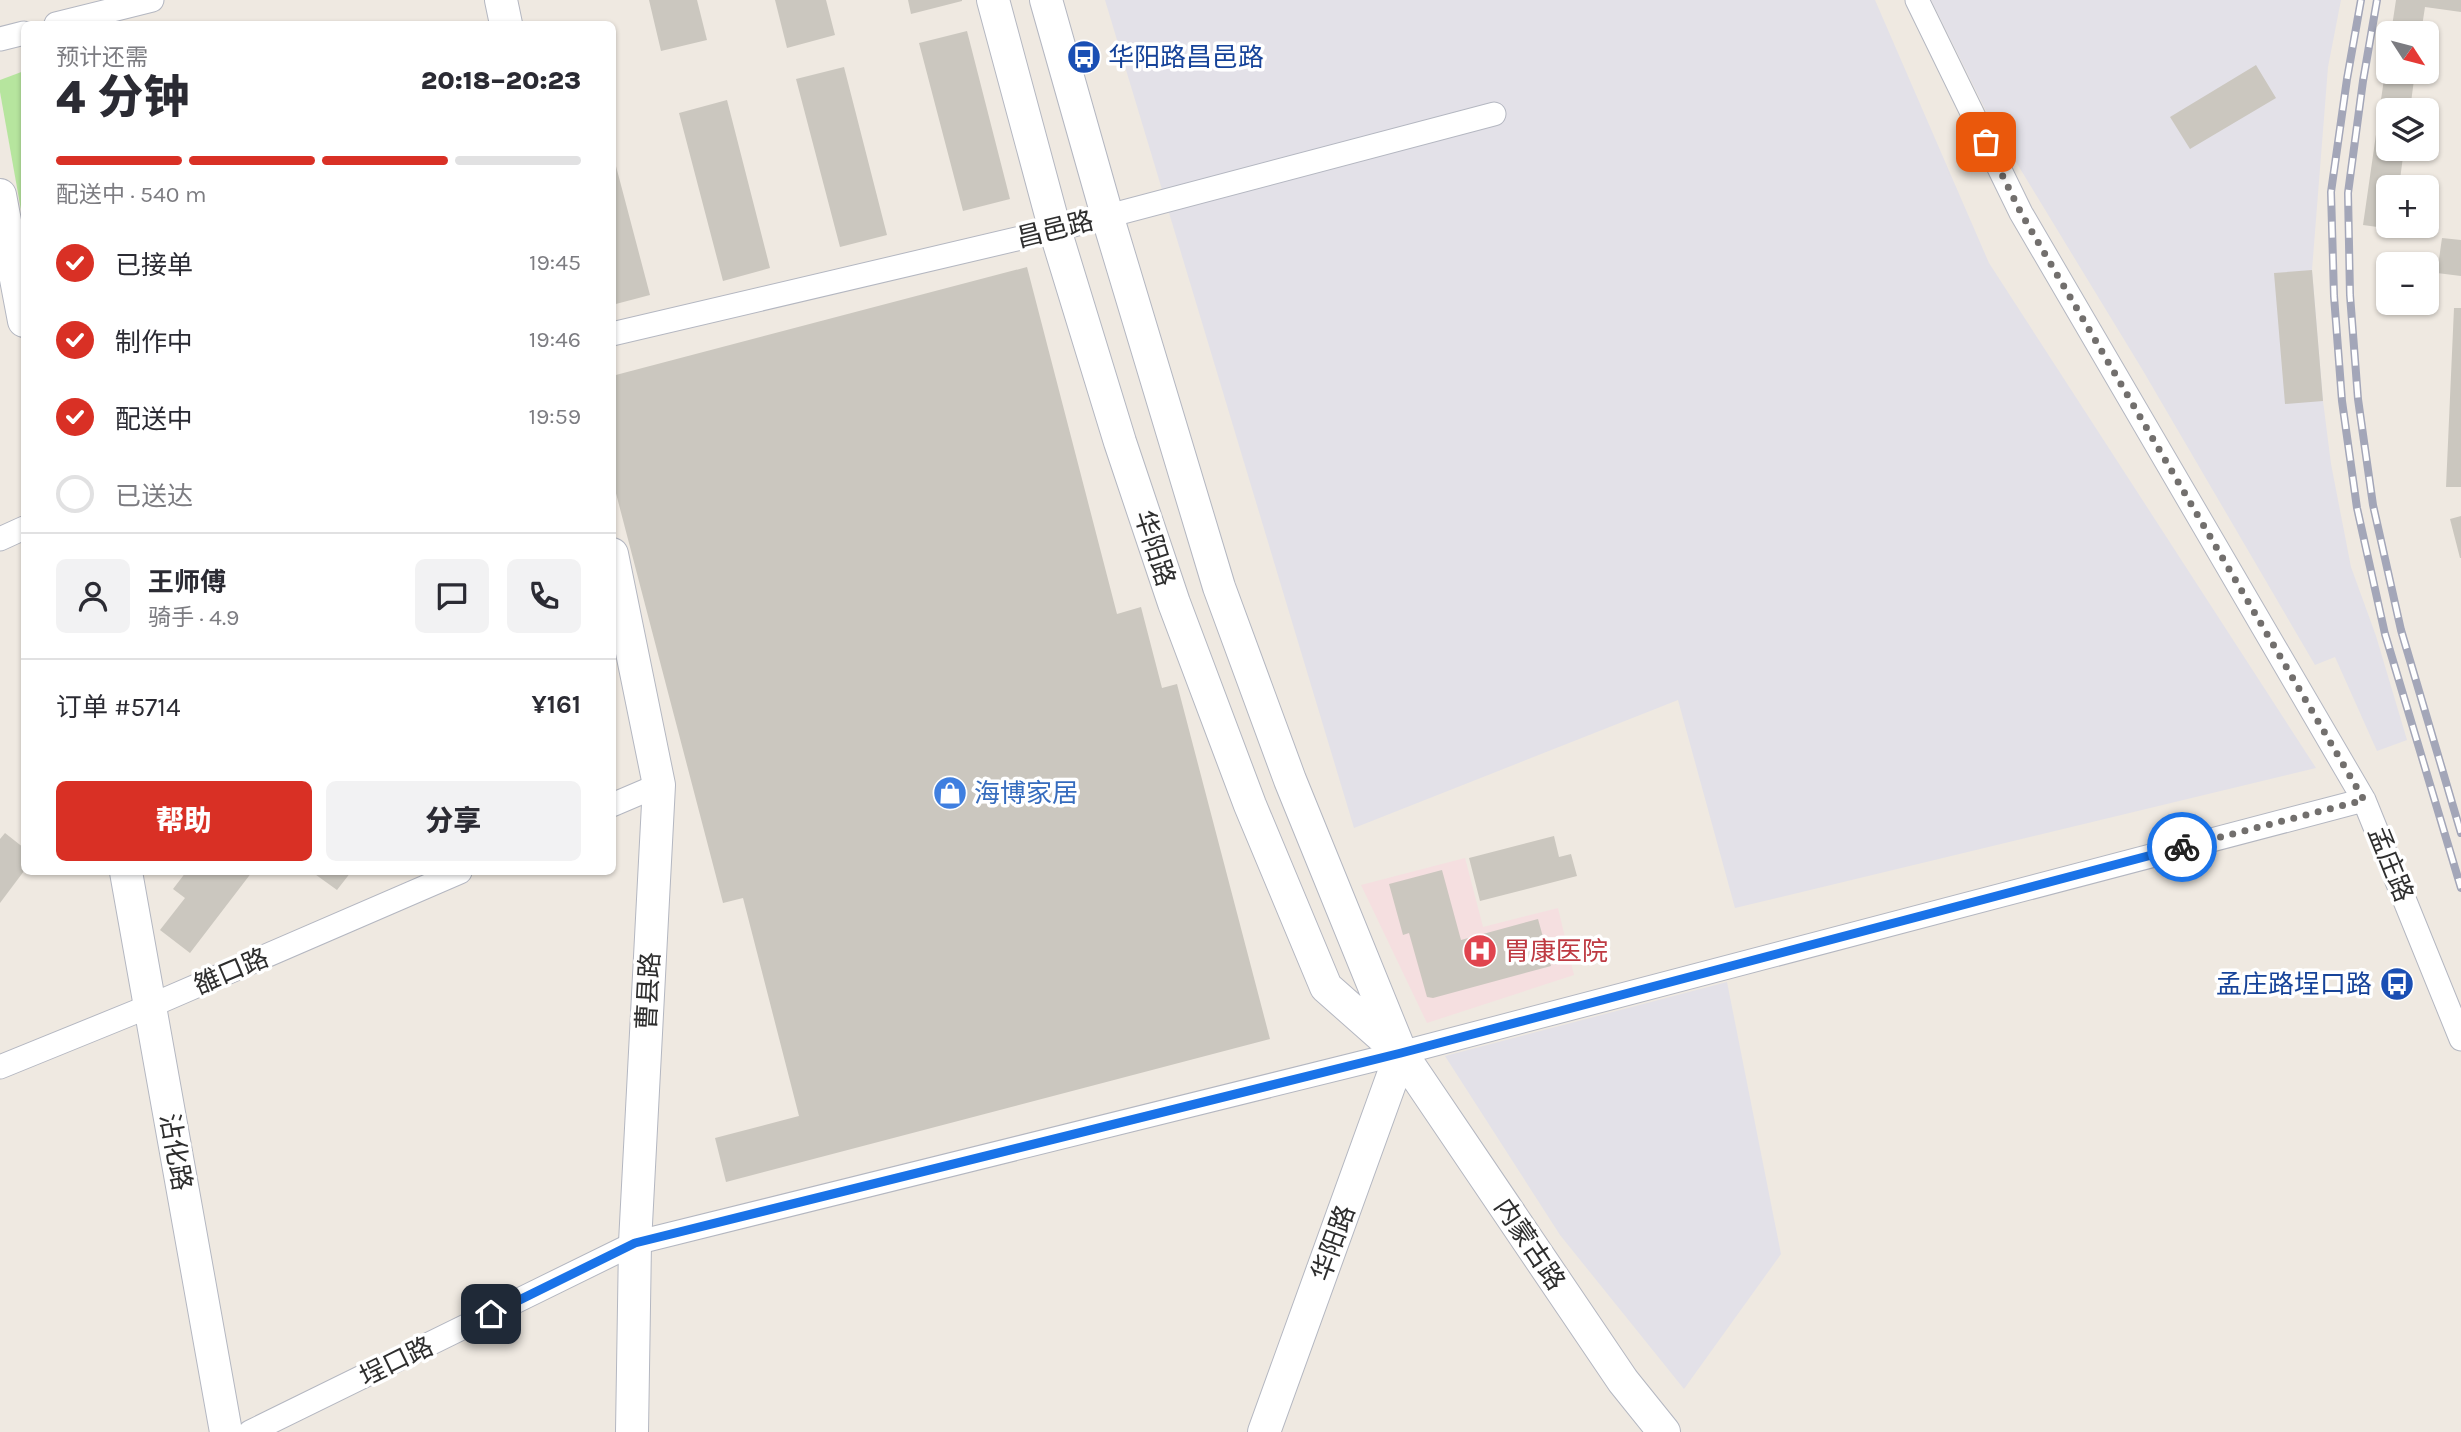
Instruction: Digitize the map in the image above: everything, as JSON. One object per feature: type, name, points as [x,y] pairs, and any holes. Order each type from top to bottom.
[{"type":"main road","points":[[501,0],[505,21]]},
{"type":"main road","name":"华阳路","points":[[993,0],[1055,230],[1120,442],[1174,603],[1250,804],[1326,987],[1401,1053]]},
{"type":"main road","name":"华阳路","points":[[1046,0],[1107,215],[1220,587],[1290,780],[1401,1053],[1264,1432]]},
{"type":"main road","points":[[0,195],[21,305]]},
{"type":"main road","name":"曹县路","points":[[616,574],[659,785],[635,1243],[632,1432]]},
{"type":"main road","name":"沾化路","points":[[127,875],[226,1432]]},
{"type":"main road","name":"内蒙古路","points":[[1401,1053],[1623,1381],[1664,1432]]},
{"type":"street","points":[[68,21],[152,0]]},
{"type":"street","name":"孟庄路","points":[[1917,0],[2021,213],[2364,800],[2461,1039]]},
{"type":"street","points":[[0,39],[21,34]]},
{"type":"street","name":"昌邑路","points":[[616,333],[1055,230],[1494,114]]},
{"type":"street","points":[[0,539],[21,529]]},
{"type":"street","points":[[616,803],[659,785]]},
{"type":"street","name":"埕口路","points":[[250,1432],[635,1243],[1401,1053],[2364,800]]},
{"type":"street","name":"雒口路","points":[[0,1067],[150,1006],[453,875]]},
{"type":"shaded area","points":[[1105,0],[1875,0],[1989,263],[2316,768],[1735,908],[1678,700],[1354,828]]},
{"type":"shaded area","points":[[1931,0],[2341,0],[2328,67],[2312,270],[2323,401],[2331,464],[2351,567],[2376,636],[2407,740],[2377,751],[2335,657],[2315,665],[2142,369],[1991,121]]},
{"type":"shaded area","name":"胃康医院","points":[[1465,858],[1483,927],[1558,908],[1574,975],[1427,1023],[1361,885]]},
{"type":"shaded area","points":[[1727,982],[1781,1254],[1684,1389],[1560,1235],[1445,1056]]},
{"type":"green space","points":[[21,72],[21,210],[0,92],[0,80]]},
{"type":"building","points":[[649,0],[697,0],[707,40],[661,51]]},
{"type":"building","points":[[775,0],[826,0],[835,35],[787,48]]},
{"type":"building","points":[[908,0],[962,0],[962,1],[911,14]]},
{"type":"building","points":[[2396,0],[2461,0],[2461,12],[2425,7],[2423,21],[2393,21]]},
{"type":"building","points":[[967,31],[1010,199],[963,211],[919,43]]},
{"type":"building","points":[[2256,65],[2276,98],[2190,149],[2170,117]]},
{"type":"building","points":[[844,67],[887,235],[840,247],[796,79]]},
{"type":"building","points":[[2383,84],[2413,84],[2412,98],[2381,98]]},
{"type":"building","points":[[727,100],[770,268],[723,281],[679,113]]},
{"type":"building","points":[[2376,135],[2376,161],[2402,161],[2401,175],[2376,175],[2376,227],[2363,225]]},
{"type":"building","points":[[616,166],[650,295],[616,304]]},
{"type":"building","points":[[2442,238],[2461,240],[2461,276],[2439,273]]},
{"type":"building","name":"海博家居","points":[[1027,267],[1117,614],[1141,607],[1162,688],[1177,684],[1270,1039],[726,1182],[715,1138],[799,1116],[743,898],[723,903],[616,493],[616,375]]},
{"type":"building","points":[[2312,270],[2323,401],[2285,404],[2274,273]]},
{"type":"building","points":[[2454,308],[2461,308],[2461,487],[2446,487]]},
{"type":"building","points":[[2461,516],[2461,558],[2460,558],[2450,519]]},
{"type":"building","points":[[5,833],[21,846],[21,875],[0,903],[0,839]]},
{"type":"building","points":[[1554,836],[1559,857],[1571,854],[1577,876],[1480,901],[1469,858]]},
{"type":"building","points":[[1442,870],[1461,940],[1538,919],[1551,966],[1433,998],[1427,997],[1409,933],[1403,935],[1389,884]]},
{"type":"building","points":[[184,875],[250,875],[190,953],[160,930],[185,898],[173,889]]},
{"type":"building","points":[[316,875],[349,875],[337,890]]},
{"type":"railway","points":[[2361,0],[2331,192],[2334,296],[2342,401],[2357,508],[2385,634],[2461,888]]},
{"type":"railway","points":[[2377,0],[2348,193],[2350,295],[2358,399],[2373,505],[2401,630],[2461,833]]},
{"type":"way so far","points":[[1986,142],[2021,213],[2364,800],[2182,847]]},
{"type":"place","name":"华阳路昌邑路","points":[[1084,57]]},
{"type":"place","name":"海博家居","points":[[950,793]]},
{"type":"place","name":"胃康医院","points":[[1480,951]]},
{"type":"place","name":"孟庄路埕口路","points":[[2397,984]]},
{"type":"route","points":[[491,1314],[635,1243],[1401,1053],[2182,847]]}]
